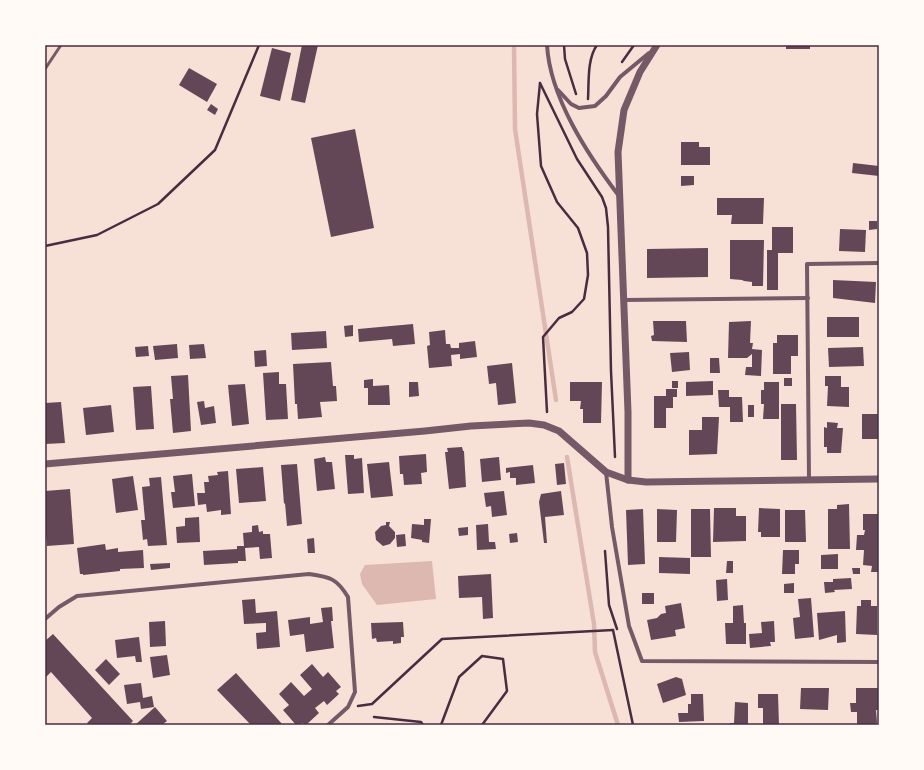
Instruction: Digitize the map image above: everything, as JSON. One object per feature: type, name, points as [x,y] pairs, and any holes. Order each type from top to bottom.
[{"type":"street","points":[[547,45],[550,70],[555,87],[575,129],[600,172],[619,196]]},
{"type":"street","points":[[555,87],[571,104],[578,108],[595,106],[606,96],[620,77],[656,47]]},
{"type":"street","points":[[628,480],[628,412],[618,152],[624,110],[640,72],[656,47]]},
{"type":"street","points":[[809,479],[807,264],[879,263]]},
{"type":"street","points":[[624,300],[808,298]]},
{"type":"street","points":[[45,464],[471,426],[529,423],[544,425],[559,431],[606,472],[628,480],[646,482],[879,479]]},
{"type":"street","points":[[606,472],[612,527],[629,626],[642,661],[879,662]]},
{"type":"street","points":[[45,619],[59,607],[77,596],[309,574],[326,576],[340,584],[348,597],[355,692],[348,707],[328,725]]},
{"type":"lane","points":[[45,69],[61,45]]},
{"type":"path","points":[[45,246],[97,235],[158,204],[215,150],[259,45]]},
{"type":"path","points":[[564,45],[565,59],[576,94],[588,101]]},
{"type":"path","points":[[588,101],[591,60],[594,49],[597,45]]},
{"type":"path","points":[[620,65],[634,45]]},
{"type":"path","points":[[547,412],[543,337],[559,318],[572,312],[584,299],[588,275],[587,253],[578,228],[557,202],[541,166],[537,114],[540,83],[577,159],[602,197],[606,208],[608,227],[611,371],[615,457]]},
{"type":"path","points":[[588,101],[593,99]]},
{"type":"path","points":[[348,707],[372,704],[442,639],[616,629]]},
{"type":"path","points":[[613,630],[634,725]]},
{"type":"path","points":[[441,725],[459,677],[482,656],[503,659],[506,691],[482,725]]},
{"type":"path","points":[[374,717],[421,722],[423,725]]},
{"type":"shaded area","points":[[432,561],[436,599],[377,605],[362,584],[360,574],[365,565]]},
{"type":"building","points":[[302,45],[318,45],[305,103],[291,100]]},
{"type":"building","points":[[786,45],[810,45],[810,49],[786,49]]},
{"type":"building","points":[[272,48],[291,53],[280,101],[260,96]]},
{"type":"building","points":[[189,68],[217,84],[207,102],[179,85]]},
{"type":"building","points":[[211,104],[218,109],[215,115],[207,110]]},
{"type":"building","points":[[355,129],[374,228],[331,237],[311,138]]},
{"type":"building","points":[[681,142],[699,142],[699,147],[710,147],[710,165],[681,165]]},
{"type":"building","points":[[853,163],[879,166],[879,176],[852,173]]},
{"type":"building","points":[[681,176],[694,176],[694,185],[681,186]]},
{"type":"building","points":[[717,198],[764,198],[763,224],[731,224],[732,215],[717,215]]},
{"type":"building","points":[[869,221],[877,221],[877,229],[869,230]]},
{"type":"building","points":[[772,227],[793,227],[793,253],[778,253],[778,290],[767,290],[767,250],[772,250]]},
{"type":"building","points":[[840,229],[866,230],[865,252],[839,251]]},
{"type":"building","points":[[730,240],[764,240],[763,286],[752,286],[752,282],[730,279]]},
{"type":"building","points":[[708,248],[708,277],[647,278],[647,249]]},
{"type":"building","points":[[833,280],[876,282],[875,303],[833,298]]},
{"type":"building","points":[[827,317],[859,317],[859,337],[827,337]]},
{"type":"building","points":[[653,321],[686,321],[687,342],[652,341],[651,336],[654,335]]},
{"type":"building","points":[[751,321],[750,343],[753,343],[752,349],[762,350],[761,376],[745,375],[746,367],[752,367],[752,354],[747,358],[728,358],[729,322]]},
{"type":"building","points":[[413,324],[415,344],[393,346],[392,339],[359,342],[358,329]]},
{"type":"building","points":[[353,325],[353,336],[345,337],[344,326]]},
{"type":"building","points":[[445,330],[446,344],[450,344],[451,348],[459,348],[459,343],[475,341],[477,357],[460,359],[460,354],[451,355],[452,366],[429,368],[427,346],[430,345],[429,332]]},
{"type":"building","points":[[326,331],[327,348],[292,350],[291,333]]},
{"type":"building","points":[[777,335],[798,335],[798,356],[791,356],[791,374],[773,374],[773,343],[777,343]]},
{"type":"building","points":[[177,344],[178,358],[155,360],[153,346]]},
{"type":"building","points":[[204,344],[206,358],[190,359],[189,345]]},
{"type":"building","points":[[148,346],[149,356],[136,357],[135,347]]},
{"type":"building","points":[[863,347],[864,366],[829,367],[828,348]]},
{"type":"building","points":[[266,350],[267,366],[255,367],[254,351]]},
{"type":"building","points":[[689,352],[690,370],[672,372],[670,353]]},
{"type":"building","points":[[710,358],[719,358],[720,373],[710,373]]},
{"type":"building","points":[[331,362],[333,386],[336,386],[337,401],[320,402],[322,417],[298,419],[297,404],[295,404],[293,364]]},
{"type":"building","points":[[512,363],[516,403],[498,405],[496,383],[489,384],[487,366]]},
{"type":"building","points":[[279,372],[279,384],[286,384],[288,419],[266,420],[263,373]]},
{"type":"building","points":[[188,375],[191,431],[173,433],[170,399],[173,399],[171,376]]},
{"type":"building","points":[[825,376],[841,376],[841,387],[849,387],[849,407],[827,406],[828,386],[825,386]]},
{"type":"building","points":[[784,378],[792,378],[792,386],[784,386]]},
{"type":"building","points":[[373,379],[373,386],[389,385],[390,405],[368,405],[368,388],[364,388],[364,380]]},
{"type":"building","points":[[672,381],[678,381],[678,388],[672,388]]},
{"type":"building","points":[[713,381],[713,395],[686,396],[686,382]]},
{"type":"building","points":[[409,382],[418,382],[419,396],[409,397]]},
{"type":"building","points":[[570,382],[602,382],[601,423],[583,423],[583,409],[580,409],[581,401],[570,401]]},
{"type":"building","points":[[764,382],[779,382],[779,419],[763,419],[764,404],[761,404],[761,390],[764,390]]},
{"type":"building","points":[[245,384],[249,424],[232,426],[228,385]]},
{"type":"building","points":[[151,386],[154,429],[136,430],[133,387]]},
{"type":"building","points":[[666,389],[677,389],[677,397],[673,397],[673,408],[666,408],[666,428],[654,428],[654,396],[666,396]]},
{"type":"building","points":[[718,390],[729,390],[729,397],[742,397],[743,422],[730,422],[730,407],[719,407]]},
{"type":"building","points":[[204,401],[205,408],[214,406],[216,423],[201,425],[197,402]]},
{"type":"building","points":[[61,402],[65,443],[45,444],[45,403]]},
{"type":"building","points":[[781,404],[796,404],[797,460],[781,460]]},
{"type":"building","points":[[111,405],[114,432],[86,435],[83,408]]},
{"type":"building","points":[[748,405],[754,405],[754,417],[748,417]]},
{"type":"building","points":[[862,414],[879,414],[879,439],[862,439]]},
{"type":"building","points":[[702,417],[719,417],[717,454],[689,455],[689,430],[702,430]]},
{"type":"building","points":[[827,422],[838,423],[837,428],[843,428],[841,453],[827,453],[827,447],[824,447],[824,427],[827,428]]},
{"type":"building","points":[[462,447],[464,451],[466,487],[449,489],[445,452],[448,452],[447,448]]},
{"type":"building","points":[[426,454],[427,472],[421,473],[422,484],[404,485],[403,474],[400,474],[399,456]]},
{"type":"building","points":[[345,455],[354,455],[354,459],[362,458],[364,493],[348,494]]},
{"type":"building","points":[[325,457],[326,462],[332,462],[335,489],[317,491],[314,459]]},
{"type":"building","points":[[499,457],[501,480],[482,482],[480,459]]},
{"type":"building","points":[[389,462],[393,496],[371,498],[367,464]]},
{"type":"building","points":[[564,463],[566,484],[557,485],[555,464]]},
{"type":"building","points":[[297,464],[302,524],[287,526],[281,465]]},
{"type":"building","points":[[533,465],[535,483],[516,485],[516,478],[510,478],[510,472],[506,473],[506,468]]},
{"type":"building","points":[[263,467],[266,501],[239,503],[236,469]]},
{"type":"building","points":[[228,471],[231,514],[221,515],[221,510],[207,512],[206,504],[198,505],[197,493],[205,493],[204,482],[209,482],[208,476],[218,475],[217,472]]},
{"type":"building","points":[[192,474],[195,506],[173,508],[171,492],[175,492],[173,476]]},
{"type":"building","points":[[133,476],[138,510],[116,513],[112,479]]},
{"type":"building","points":[[161,477],[167,545],[148,546],[147,539],[143,540],[141,520],[145,520],[142,487],[150,486],[149,478]]},
{"type":"building","points":[[70,489],[74,544],[47,546],[45,525],[45,491]]},
{"type":"building","points":[[504,491],[507,515],[492,517],[491,506],[486,507],[484,493]]},
{"type":"building","points":[[561,491],[564,515],[545,517],[547,543],[544,543],[539,502],[541,494]]},
{"type":"building","points":[[849,504],[850,549],[828,549],[828,509],[837,509],[837,505]]},
{"type":"building","points":[[714,508],[736,508],[736,516],[746,516],[746,541],[713,542]]},
{"type":"building","points":[[759,508],[780,509],[780,537],[761,537],[761,532],[758,532]]},
{"type":"building","points":[[643,509],[645,564],[628,565],[626,510]]},
{"type":"building","points":[[657,509],[677,510],[676,542],[657,542]]},
{"type":"building","points":[[691,509],[710,509],[711,557],[691,557]]},
{"type":"building","points":[[785,510],[805,510],[806,542],[785,542]]},
{"type":"building","points":[[863,514],[879,514],[879,572],[871,572],[872,566],[863,565],[864,550],[856,550],[857,535],[864,535],[865,530],[863,530]]},
{"type":"building","points":[[199,517],[200,542],[177,543],[176,527],[185,526],[185,518]]},
{"type":"building","points":[[424,519],[431,519],[429,543],[411,538],[412,524],[424,525]]},
{"type":"building","points":[[386,522],[390,522],[389,526],[395,532],[395,538],[390,544],[383,546],[376,540],[375,532],[381,526],[386,525]]},
{"type":"building","points":[[488,524],[489,542],[495,542],[496,549],[477,550],[476,525]]},
{"type":"building","points":[[258,525],[259,532],[263,531],[263,534],[270,534],[272,558],[260,559],[259,547],[245,548],[246,561],[238,561],[238,563],[204,565],[203,551],[237,549],[237,546],[244,546],[243,533],[252,532],[252,526]]},
{"type":"building","points":[[468,527],[468,535],[459,536],[458,528]]},
{"type":"building","points":[[517,533],[518,542],[510,543],[509,534]]},
{"type":"building","points":[[405,534],[406,546],[397,547],[396,535]]},
{"type":"building","points":[[314,538],[315,553],[308,553],[307,539]]},
{"type":"building","points":[[105,544],[106,550],[118,548],[118,552],[143,550],[144,568],[120,569],[120,571],[83,575],[80,574],[77,548]]},
{"type":"building","points":[[783,550],[799,550],[799,564],[795,564],[795,574],[782,574]]},
{"type":"building","points":[[838,554],[838,569],[821,569],[821,555]]},
{"type":"building","points":[[659,557],[690,558],[690,574],[659,573]]},
{"type":"building","points":[[727,561],[733,561],[733,573],[726,573]]},
{"type":"building","points":[[170,563],[170,568],[151,570],[150,564]]},
{"type":"building","points":[[852,568],[860,568],[860,574],[853,574]]},
{"type":"building","points":[[491,574],[493,618],[483,619],[482,597],[459,598],[458,576]]},
{"type":"building","points":[[851,578],[852,589],[834,590],[835,592],[825,593],[824,582],[833,582],[833,579]]},
{"type":"building","points":[[727,579],[728,600],[717,601],[716,580]]},
{"type":"building","points":[[794,583],[794,593],[784,593],[784,584]]},
{"type":"building","points":[[642,593],[654,593],[654,604],[642,604]]},
{"type":"building","points":[[811,598],[814,637],[795,639],[793,618],[800,617],[798,599]]},
{"type":"building","points":[[255,599],[256,613],[277,611],[280,647],[257,649],[256,633],[266,632],[266,623],[244,624],[242,600]]},
{"type":"building","points":[[861,600],[871,600],[871,606],[877,606],[877,635],[856,634],[857,606],[861,606]]},
{"type":"building","points":[[681,603],[685,628],[675,630],[676,636],[651,640],[647,620],[657,618],[661,614],[666,613],[665,606]]},
{"type":"building","points":[[743,605],[744,623],[746,623],[746,644],[726,644],[725,623],[733,623],[733,606]]},
{"type":"building","points":[[332,607],[333,621],[331,621],[334,648],[306,652],[304,634],[290,636],[288,620],[310,617],[310,624],[323,622],[321,608]]},
{"type":"building","points":[[845,611],[846,642],[837,643],[837,635],[819,640],[817,613]]},
{"type":"building","points":[[165,621],[166,646],[150,647],[149,622]]},
{"type":"building","points":[[774,621],[775,642],[770,642],[771,646],[750,648],[749,634],[762,633],[761,622]]},
{"type":"building","points":[[403,622],[404,637],[401,637],[401,643],[393,644],[393,641],[377,642],[376,638],[372,639],[371,623]]},
{"type":"building","points":[[53,634],[133,721],[129,725],[89,725],[87,723],[92,718],[51,672],[46,677],[45,676],[45,641]]},
{"type":"building","points":[[139,637],[142,662],[136,662],[135,656],[117,658],[115,640]]},
{"type":"building","points":[[167,655],[170,675],[153,678],[150,657]]},
{"type":"building","points":[[106,659],[120,674],[109,685],[95,670]]},
{"type":"building","points":[[312,664],[323,677],[328,672],[341,687],[336,691],[339,694],[327,705],[324,701],[315,708],[319,713],[306,725],[302,723],[300,725],[296,725],[283,710],[289,705],[279,694],[291,682],[304,696],[312,689],[300,675]]},
{"type":"building","points":[[236,673],[283,725],[251,725],[217,690]]},
{"type":"building","points":[[676,677],[682,679],[686,695],[663,703],[657,684]]},
{"type":"building","points":[[141,683],[143,698],[152,696],[154,707],[141,709],[140,702],[127,704],[124,685]]},
{"type":"building","points":[[801,688],[829,688],[828,710],[800,709]]},
{"type":"building","points":[[856,688],[879,688],[879,710],[876,710],[876,725],[857,725],[857,712],[851,712],[850,703],[856,703]]},
{"type":"building","points":[[691,694],[703,694],[704,721],[679,722],[678,713],[688,713],[688,704],[691,704]]},
{"type":"building","points":[[758,694],[778,694],[779,725],[763,725],[763,708],[758,708]]},
{"type":"building","points":[[735,702],[748,703],[748,725],[730,725],[730,723],[734,723]]},
{"type":"building","points":[[155,707],[167,721],[163,724],[164,725],[135,725]]},
{"type":"waterway","points":[[514,45],[515,129],[556,400]]},
{"type":"waterway","points":[[567,457],[594,624],[595,652],[618,725]]}]
